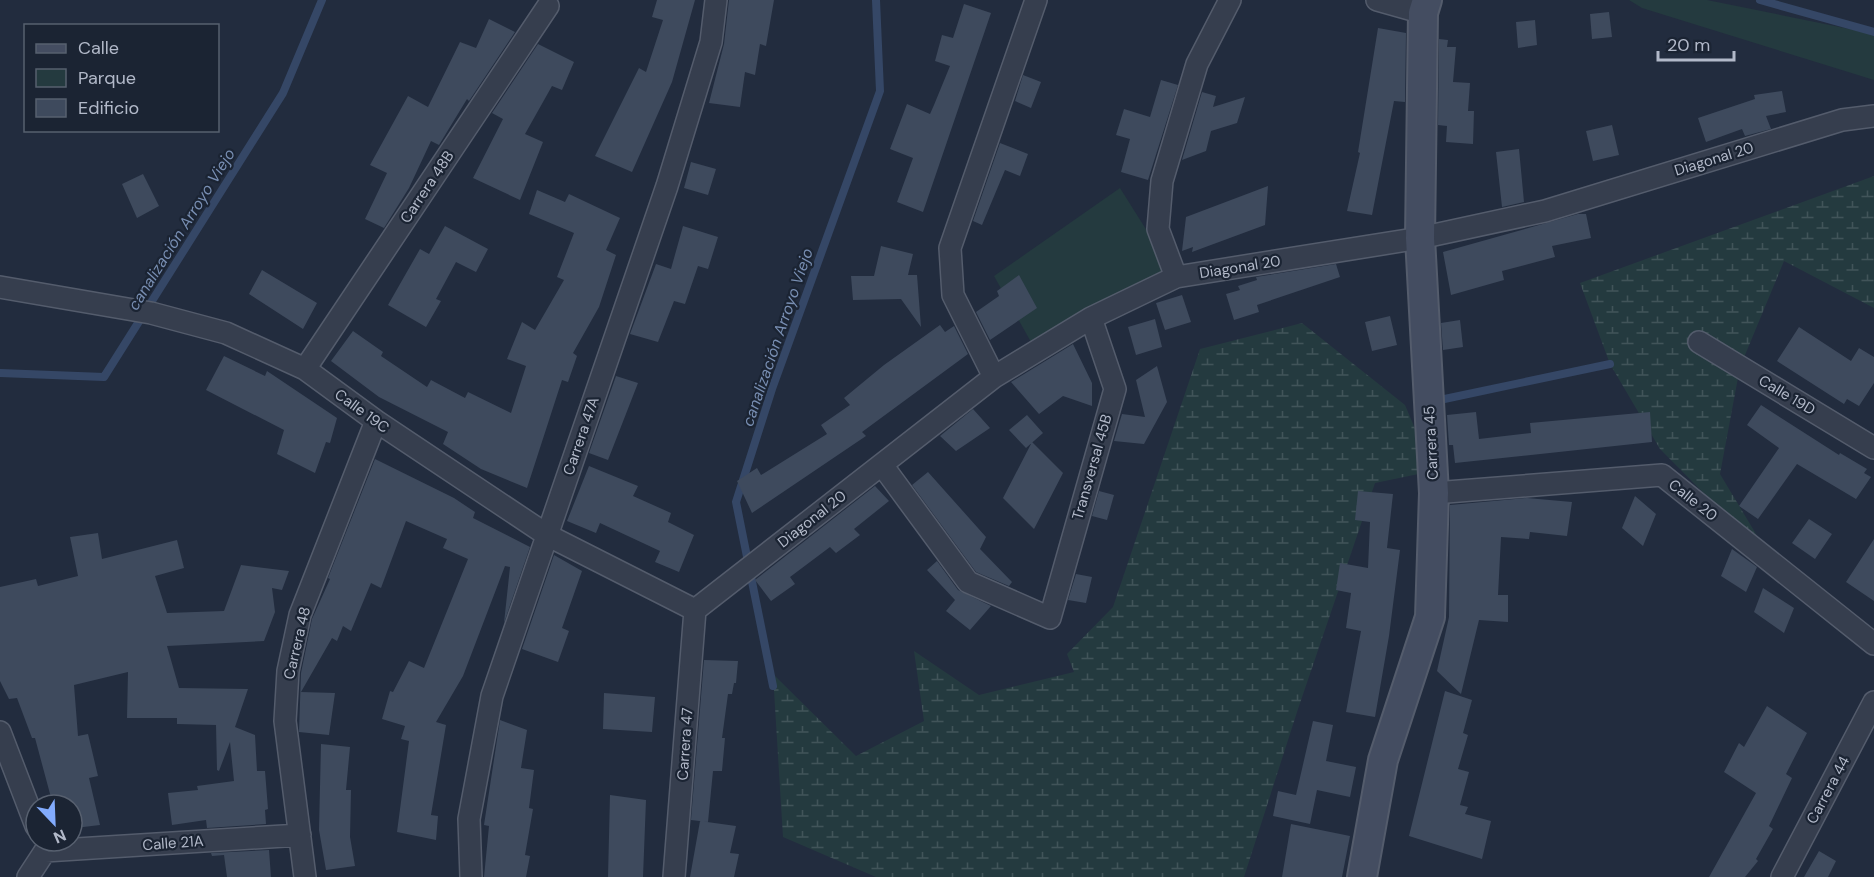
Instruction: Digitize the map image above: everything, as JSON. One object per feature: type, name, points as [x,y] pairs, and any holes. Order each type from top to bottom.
[{"type":"street","name":"Carrera 47A","points":[[471,877],[469,819],[492,696],[667,186],[711,42],[716,0]]},
{"type":"street","points":[[994,377],[953,295],[950,248],[1036,0]]},
{"type":"street","points":[[1176,277],[1158,229],[1162,181],[1197,63],[1230,0]]},
{"type":"street","points":[[1377,0],[1425,6]]},
{"type":"street","name":"Carrera 48B","points":[[305,369],[548,6]]},
{"type":"street","name":"Carrera 45","points":[[1362,877],[1383,760],[1430,617],[1434,493],[1420,238],[1425,6]]},
{"type":"street","name":"Diagonal 20","points":[[695,610],[994,377],[1091,318],[1176,277],[1420,238],[1545,211],[1842,120],[1874,116]]},
{"type":"street","name":"Calle 19C","points":[[0,287],[151,313],[226,333],[305,369],[376,421],[547,535],[695,610]]},
{"type":"street","name":"Transversal 45B","points":[[882,465],[968,582],[1050,618],[1115,388],[1091,318]]},
{"type":"street","name":"Calle 19D","points":[[1699,342],[1874,448]]},
{"type":"street","name":"Carrera 48","points":[[305,877],[285,721],[288,670],[300,615],[376,421]]},
{"type":"street","name":"Calle 20","points":[[1434,493],[1662,475],[1874,644]]},
{"type":"street","name":"Carrera 47","points":[[674,877],[695,610]]},
{"type":"street","name":"Carrera 44","points":[[1782,877],[1874,702]]},
{"type":"street","points":[[0,732],[24,795]]},
{"type":"street","name":"Calle 21A","points":[[84,844],[300,835]]},
{"type":"street","points":[[28,877],[40,853]]},
{"type":"green space","points":[[1629,0],[1707,0],[1874,34],[1874,80],[1642,8]]},
{"type":"green space","points":[[1874,176],[1874,308],[1784,261],[1740,367],[1720,474],[1774,564],[1660,449],[1610,364],[1580,283]]},
{"type":"green space","points":[[1120,188],[1176,277],[1036,351],[994,276]]},
{"type":"green space","points":[[1302,323],[1405,405],[1433,471],[1375,483],[1244,877],[876,877],[783,837],[773,674],[856,756],[924,721],[914,651],[979,695],[1074,672],[1067,654],[1113,607],[1200,349]]},
{"type":"building","points":[[657,0],[695,0],[672,82],[632,172],[595,156],[639,68],[646,72],[663,20],[652,17]]},
{"type":"building","points":[[729,0],[774,0],[766,46],[760,44],[755,75],[745,72],[740,107],[709,103],[724,44]]},
{"type":"building","points":[[964,4],[991,13],[923,212],[897,202],[913,158],[890,149],[907,104],[930,114],[950,66],[935,61],[942,35],[953,38]]},
{"type":"building","points":[[1609,12],[1612,37],[1592,39],[1590,14]]},
{"type":"building","points":[[489,19],[515,32],[469,101],[467,99],[439,145],[431,141],[409,188],[384,228],[365,219],[387,173],[370,165],[408,96],[428,107],[460,42],[476,48]]},
{"type":"building","points":[[1535,20],[1537,45],[1518,48],[1516,22]]},
{"type":"building","points":[[1378,28],[1406,33],[1405,102],[1394,101],[1372,215],[1347,211],[1360,153],[1358,152]]},
{"type":"building","points":[[1439,39],[1448,40],[1447,47],[1456,47],[1453,82],[1470,83],[1468,111],[1474,111],[1473,144],[1446,142],[1447,126],[1438,125]]},
{"type":"building","points":[[538,44],[574,62],[562,90],[552,86],[525,134],[543,142],[520,200],[473,178],[503,119],[492,113]]},
{"type":"building","points":[[1023,75],[1041,82],[1031,108],[1015,101]]},
{"type":"building","points":[[1161,80],[1178,85],[1148,180],[1121,172],[1130,139],[1116,135],[1124,109],[1150,117]]},
{"type":"building","points":[[1782,91],[1786,112],[1766,116],[1771,129],[1745,136],[1742,129],[1706,142],[1698,118],[1755,99],[1754,95]]},
{"type":"building","points":[[1202,92],[1216,96],[1213,107],[1245,97],[1237,123],[1211,131],[1206,151],[1182,160]]},
{"type":"building","points":[[1612,125],[1619,155],[1593,161],[1586,131]]},
{"type":"building","points":[[1000,143],[1028,154],[1020,176],[1005,170],[982,225],[973,221]]},
{"type":"building","points":[[1519,149],[1524,202],[1502,207],[1496,152]]},
{"type":"building","points":[[691,162],[716,169],[708,195],[684,188]]},
{"type":"building","points":[[143,174],[159,206],[137,218],[122,184]]},
{"type":"building","points":[[1268,186],[1265,225],[1192,252],[1193,247],[1182,251],[1186,217]]},
{"type":"building","points":[[537,190],[565,202],[569,194],[620,218],[606,250],[616,255],[599,307],[573,353],[577,356],[568,382],[562,380],[527,488],[481,469],[443,444],[448,432],[379,397],[331,361],[353,331],[383,352],[381,356],[427,387],[431,380],[465,398],[468,392],[511,413],[526,366],[507,359],[522,322],[535,330],[564,280],[557,277],[574,233],[529,214]]},
{"type":"building","points":[[1578,214],[1586,214],[1591,238],[1552,246],[1555,257],[1502,271],[1504,280],[1451,295],[1443,252]]},
{"type":"building","points":[[445,226],[488,249],[476,272],[456,262],[436,299],[441,301],[426,327],[388,305],[420,249],[429,254]]},
{"type":"building","points":[[683,226],[718,237],[708,269],[698,266],[685,304],[674,301],[658,342],[630,334],[656,264],[671,269]]},
{"type":"building","points":[[881,246],[913,254],[908,275],[917,275],[921,327],[901,299],[853,300],[851,276],[874,276]]},
{"type":"building","points":[[1336,264],[1340,277],[1257,305],[1259,312],[1234,320],[1226,294],[1240,290],[1238,286],[1257,280],[1256,277]]},
{"type":"building","points":[[262,270],[317,303],[303,329],[249,294]]},
{"type":"building","points":[[1019,275],[1037,308],[990,340],[976,312],[999,296],[997,291]]},
{"type":"building","points":[[1182,295],[1191,322],[1165,330],[1156,303]]},
{"type":"building","points":[[1390,316],[1397,345],[1372,351],[1365,322]]},
{"type":"building","points":[[1155,319],[1162,347],[1136,355],[1128,327]]},
{"type":"building","points":[[1460,320],[1463,347],[1443,350],[1441,323]]},
{"type":"building","points":[[940,325],[945,332],[954,326],[968,354],[862,432],[866,436],[752,513],[737,481],[757,468],[761,475],[827,434],[821,425],[850,405],[844,398],[884,365]]},
{"type":"building","points":[[1799,327],[1851,361],[1859,348],[1874,357],[1874,383],[1859,406],[1847,399],[1844,404],[1777,361]]},
{"type":"building","points":[[1073,344],[1092,383],[1092,406],[1063,396],[1039,414],[1011,382]]},
{"type":"building","points":[[224,356],[265,376],[267,371],[337,418],[330,443],[326,442],[315,473],[277,454],[284,430],[206,390]]},
{"type":"building","points":[[1157,366],[1167,402],[1144,444],[1114,441],[1122,414],[1145,417],[1136,380]]},
{"type":"building","points":[[616,376],[638,383],[608,460],[589,453]]},
{"type":"building","points":[[1761,405],[1839,455],[1840,453],[1867,469],[1864,473],[1871,477],[1856,499],[1797,464],[1758,519],[1739,506],[1779,448],[1747,425]]},
{"type":"building","points":[[973,409],[990,428],[956,451],[940,436]]},
{"type":"building","points":[[1476,412],[1479,439],[1531,433],[1530,423],[1650,412],[1652,442],[1455,463],[1453,445],[1449,445],[1447,415]]},
{"type":"building","points":[[1027,415],[1043,433],[1026,448],[1009,430]]},
{"type":"building","points":[[1032,442],[1063,473],[1034,529],[1003,498]]},
{"type":"building","points":[[375,459],[454,498],[475,512],[473,518],[530,547],[504,623],[510,567],[505,566],[463,676],[436,722],[446,725],[431,815],[438,816],[436,840],[397,832],[409,741],[401,739],[405,726],[382,719],[390,691],[393,692],[409,661],[424,668],[468,559],[443,548],[447,539],[406,521],[381,588],[371,583],[351,631],[343,626],[337,641],[332,638],[301,692],[335,693],[329,735],[299,732],[301,673],[312,619],[330,579],[328,578]]},
{"type":"building","points":[[589,466],[638,486],[633,496],[671,513],[668,522],[694,535],[679,572],[655,562],[660,551],[600,523],[596,533],[567,521]]},
{"type":"building","points":[[928,472],[986,537],[980,549],[1012,582],[1009,586],[976,572],[912,485]]},
{"type":"building","points":[[875,486],[889,501],[854,529],[860,535],[836,553],[830,547],[790,577],[795,584],[771,601],[755,580]]},
{"type":"building","points":[[1099,491],[1114,495],[1107,520],[1092,516]]},
{"type":"building","points":[[1358,491],[1393,494],[1387,548],[1400,550],[1389,636],[1375,717],[1346,712],[1361,631],[1346,628],[1351,593],[1336,590],[1340,563],[1368,568],[1370,522],[1355,520]]},
{"type":"building","points":[[1635,496],[1656,514],[1643,546],[1622,528]]},
{"type":"building","points":[[1527,498],[1572,502],[1567,536],[1530,532],[1529,539],[1501,537],[1498,595],[1508,595],[1508,622],[1479,620],[1461,694],[1437,671],[1449,617],[1450,505]]},
{"type":"building","points":[[1809,519],[1832,534],[1815,559],[1792,543]]},
{"type":"building","points":[[98,533],[102,559],[177,540],[184,568],[155,576],[167,613],[224,611],[241,565],[289,571],[282,590],[272,588],[275,612],[264,641],[167,646],[179,688],[248,689],[235,727],[255,735],[257,771],[265,771],[268,809],[265,810],[266,824],[207,828],[206,820],[172,825],[168,793],[198,790],[197,786],[234,781],[230,742],[219,771],[217,770],[216,725],[177,724],[177,718],[127,718],[128,672],[74,685],[78,736],[88,734],[98,776],[89,778],[100,825],[84,827],[84,793],[50,793],[35,738],[32,738],[17,698],[9,699],[0,681],[0,587],[36,579],[38,586],[78,576],[70,537]]},
{"type":"building","points":[[1874,539],[1874,601],[1846,582]]},
{"type":"building","points":[[1732,549],[1757,567],[1746,592],[1721,576]]},
{"type":"building","points":[[554,555],[582,571],[562,628],[569,631],[558,662],[522,649]]},
{"type":"building","points":[[937,561],[958,590],[991,606],[970,630],[946,611],[955,600],[927,570]]},
{"type":"building","points":[[1076,574],[1092,577],[1086,603],[1068,600]]},
{"type":"building","points":[[1763,588],[1794,608],[1784,633],[1754,612]]},
{"type":"building","points":[[704,660],[738,661],[736,683],[734,683],[732,694],[728,694],[722,738],[725,738],[722,771],[713,771],[708,822],[691,820]]},
{"type":"building","points":[[1445,691],[1472,700],[1463,733],[1468,735],[1458,769],[1469,772],[1460,805],[1468,807],[1465,814],[1491,821],[1482,859],[1409,836]]},
{"type":"building","points":[[604,693],[655,697],[652,732],[603,729]]},
{"type":"building","points":[[1767,706],[1807,733],[1786,774],[1792,778],[1769,826],[1773,829],[1756,859],[1758,861],[1745,877],[1709,877],[1756,793],[1724,772],[1739,743],[1744,747]]},
{"type":"building","points":[[500,720],[527,730],[521,768],[534,770],[529,808],[533,809],[525,855],[530,856],[526,877],[484,877],[489,826],[484,825]]},
{"type":"building","points":[[1313,721],[1333,725],[1326,761],[1356,767],[1350,797],[1317,790],[1310,824],[1273,816],[1278,791],[1296,795]]},
{"type":"building","points":[[321,744],[350,747],[346,790],[351,790],[350,837],[355,866],[326,870],[319,830]]},
{"type":"building","points":[[610,795],[646,800],[643,877],[608,877]]},
{"type":"building","points":[[700,821],[736,826],[730,853],[739,854],[734,877],[690,877]]},
{"type":"building","points":[[1291,824],[1350,836],[1342,877],[1282,877]]},
{"type":"building","points":[[269,850],[271,877],[227,877],[224,855],[212,856],[211,853]]},
{"type":"building","points":[[1819,851],[1836,861],[1828,877],[1804,877]]},
{"type":"waterway","name":"canalización Arroyo Viejo","points":[[0,373],[104,377],[283,93],[322,0]]},
{"type":"waterway","name":"canalización Arroyo Viejo","points":[[773,686],[736,502],[772,389],[880,91],[876,0]]},
{"type":"waterway","points":[[1760,0],[1874,32]]},
{"type":"waterway","points":[[1435,401],[1610,364]]}]
